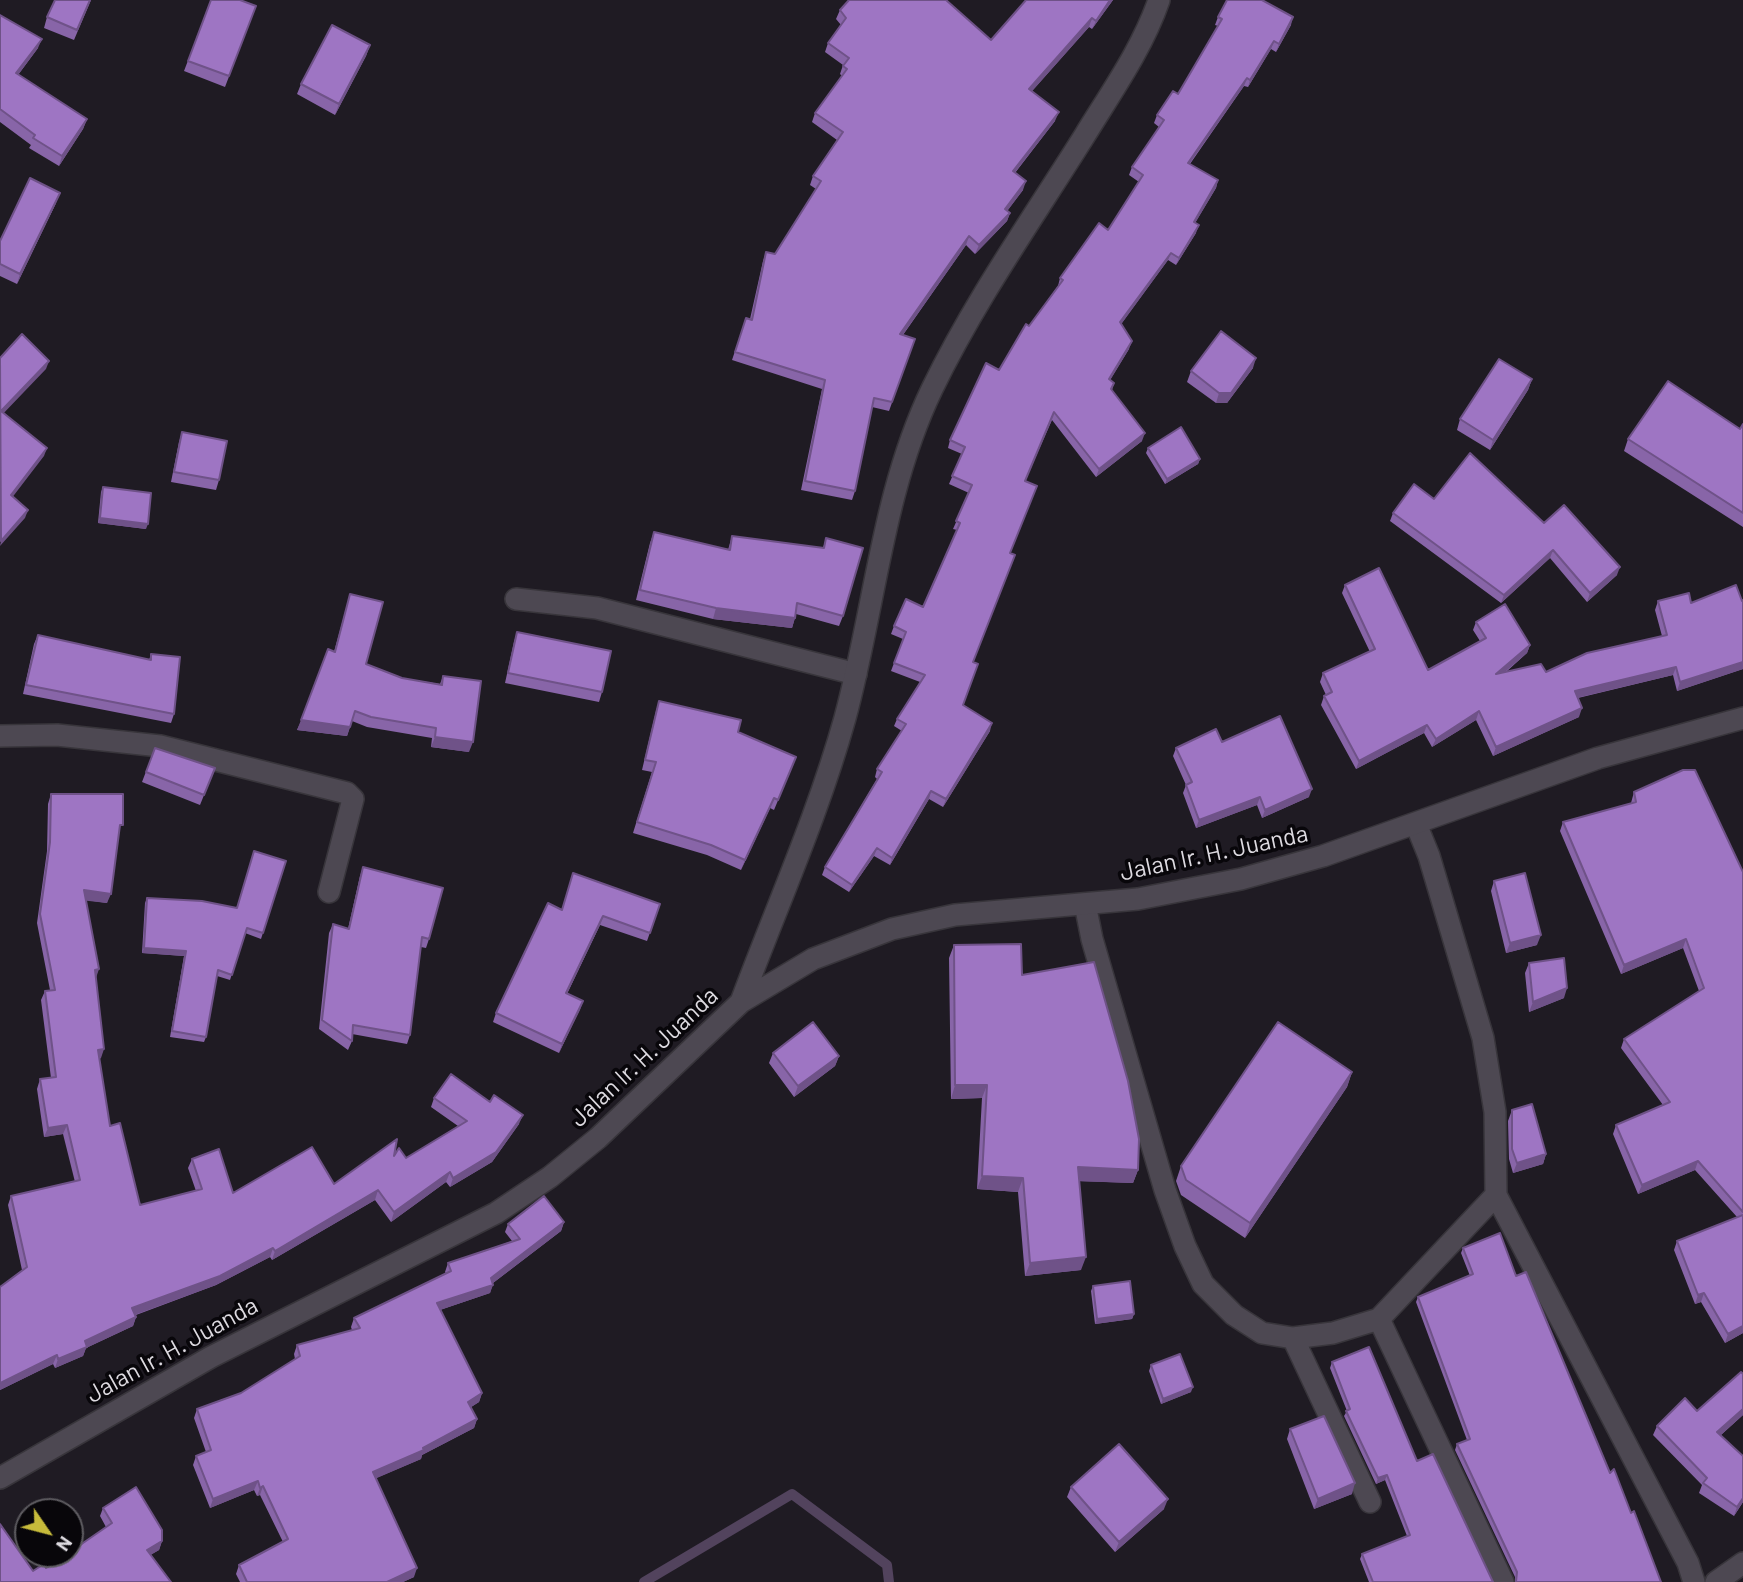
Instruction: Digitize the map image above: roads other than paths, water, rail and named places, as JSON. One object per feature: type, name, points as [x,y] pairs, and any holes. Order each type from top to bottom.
[{"type":"street","points":[[741,1002],[830,765],[856,674],[876,565],[911,439],[933,389],[978,306],[1138,51],[1159,0]]},
{"type":"street","points":[[516,599],[597,608],[856,674]]},
{"type":"street","name":"Jalan Ir. H. Juanda","points":[[0,1478],[211,1357],[496,1213],[550,1177],[608,1129],[741,1002],[813,959],[892,929],[955,915],[1138,900],[1241,879],[1323,856],[1598,758],[1743,718]]},
{"type":"street","points":[[0,736],[57,736],[160,746],[347,793],[353,799],[329,892]]},
{"type":"street","points":[[1416,824],[1429,856],[1483,1038],[1495,1112],[1496,1195],[1688,1563],[1694,1582]]},
{"type":"street","points":[[1085,904],[1092,939],[1165,1190],[1202,1284],[1234,1315],[1262,1333],[1293,1338],[1333,1333],[1379,1319],[1496,1195]]},
{"type":"street","points":[[1379,1319],[1503,1582]]},
{"type":"street","points":[[1293,1338],[1370,1502]]},
{"type":"street","points":[[1716,1582],[1743,1563]]},
{"type":"waterway","points":[[644,1582],[792,1494],[887,1565],[889,1582]]}]
